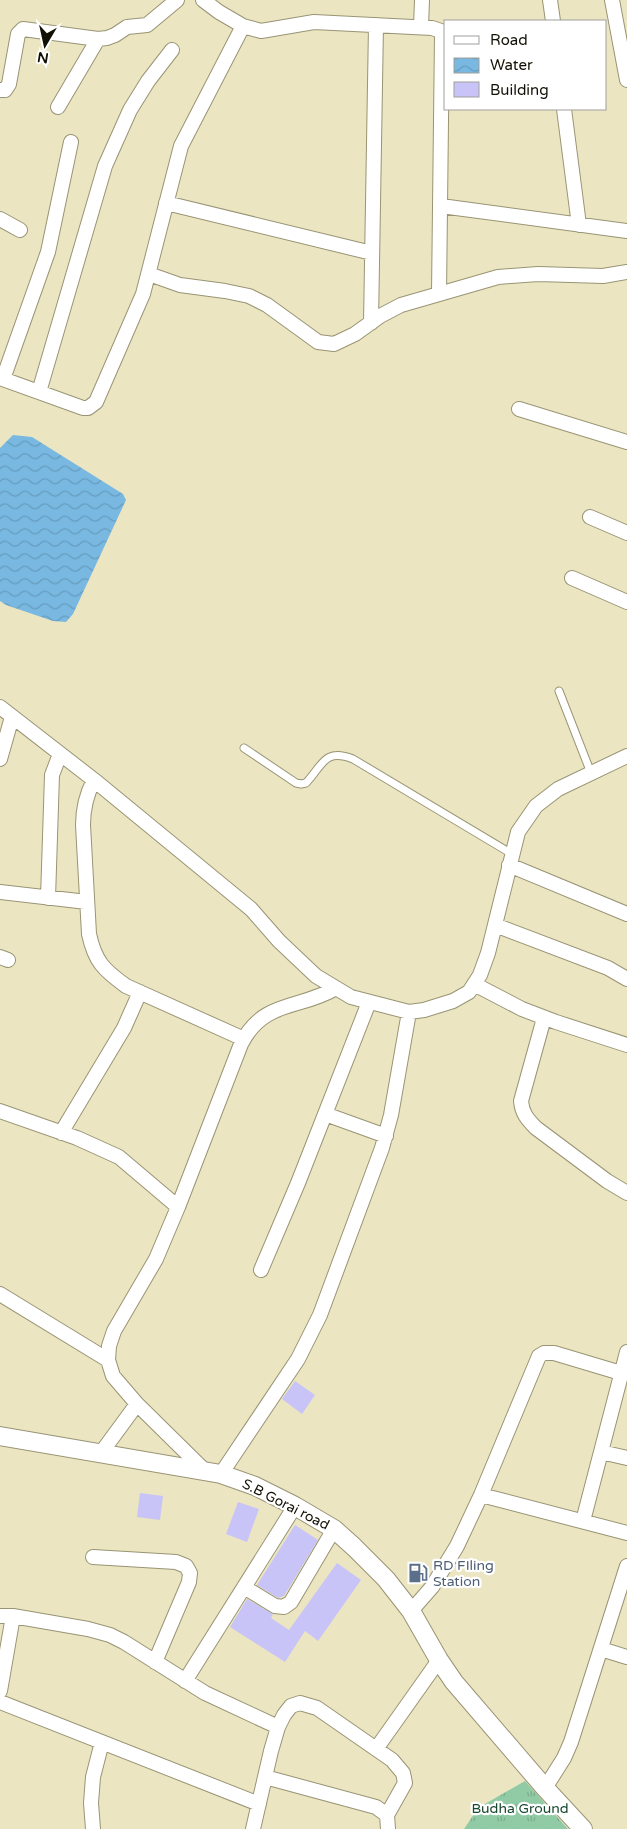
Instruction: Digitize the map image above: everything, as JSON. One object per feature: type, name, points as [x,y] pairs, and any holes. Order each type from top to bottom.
[{"type":"street","points":[[0,90],[5,90],[9,84],[18,34],[23,28],[98,39],[107,38],[127,27],[147,25],[177,0]]},
{"type":"street","points":[[203,0],[243,26],[261,31],[314,22],[437,29],[441,31],[439,294]]},
{"type":"street","points":[[421,28],[422,0]]},
{"type":"street","points":[[550,0],[553,20]]},
{"type":"street","points":[[612,0],[627,80]]},
{"type":"street","points":[[371,323],[376,25]]},
{"type":"street","points":[[71,142],[48,252],[1,379],[83,408],[88,408],[93,406],[135,312],[149,274],[181,146],[243,26]]},
{"type":"street","points":[[58,107],[98,39]]},
{"type":"street","points":[[39,392],[105,166],[130,110],[148,81],[172,50]]},
{"type":"street","points":[[564,110],[578,225]]},
{"type":"street","points":[[166,204],[372,253]]},
{"type":"street","points":[[441,206],[627,231]]},
{"type":"street","points":[[0,219],[20,230]]},
{"type":"street","points":[[149,274],[180,284],[249,296],[267,305],[318,342],[334,344],[343,341],[380,316],[401,306],[498,277],[538,274],[603,276],[627,272]]},
{"type":"street","points":[[519,409],[627,442]]},
{"type":"street","points":[[590,517],[627,534]]},
{"type":"street","points":[[572,578],[627,602]]},
{"type":"street","points":[[0,707],[94,780],[250,909],[279,941],[316,976],[351,997],[410,1012],[424,1010],[453,1001],[469,992],[480,975],[495,925],[518,832],[536,806],[558,789],[627,756]]},
{"type":"street","points":[[0,759],[12,717]]},
{"type":"street","points":[[48,898],[52,775],[60,754]]},
{"type":"street","points":[[94,780],[87,793],[83,809],[87,902],[91,942],[100,964],[119,981],[140,992],[244,1039]]},
{"type":"street","points":[[511,860],[627,914]]},
{"type":"street","points":[[0,892],[87,902]]},
{"type":"street","points":[[495,925],[608,968],[627,979]]},
{"type":"street","points":[[474,984],[522,1009],[544,1018],[627,1045]]},
{"type":"street","points":[[203,1469],[137,1404],[113,1376],[108,1360],[114,1331],[156,1258],[178,1208],[244,1039],[258,1020],[269,1012],[286,1005],[321,997],[336,988]]},
{"type":"street","points":[[61,1133],[124,1028],[140,992]]},
{"type":"street","points":[[261,1270],[369,1002]]},
{"type":"street","points":[[221,1474],[298,1359],[320,1315],[386,1136],[410,1012]]},
{"type":"street","points":[[544,1018],[521,1101],[522,1111],[536,1128],[607,1181],[627,1193]]},
{"type":"street","points":[[0,1111],[119,1157],[178,1208]]},
{"type":"street","points":[[325,1114],[386,1136]]},
{"type":"street","points":[[0,1294],[108,1360]]},
{"type":"street","points":[[583,1521],[601,1452],[622,1388],[621,1373],[627,1352]]},
{"type":"street","points":[[411,1610],[432,1587],[457,1546],[539,1356],[544,1353],[554,1353],[621,1373]]},
{"type":"street","points":[[101,1453],[137,1404]]},
{"type":"street","name":"S.B Gorai road","points":[[0,1436],[203,1469],[221,1474],[255,1486],[295,1506],[334,1529],[386,1579],[411,1610],[439,1660],[454,1682],[545,1788],[583,1829]]},
{"type":"street","points":[[601,1452],[627,1458]]},
{"type":"street","points":[[481,1494],[627,1533]]},
{"type":"street","points":[[185,1681],[295,1506]]},
{"type":"street","points":[[244,1587],[275,1606],[284,1607],[291,1602],[334,1529]]},
{"type":"street","points":[[93,1558],[176,1562],[186,1566],[190,1572],[189,1582],[155,1662]]},
{"type":"street","points":[[545,1788],[564,1758],[571,1742],[627,1566]]},
{"type":"street","points":[[0,1691],[7,1616],[88,1629],[110,1635],[205,1693],[278,1727]]},
{"type":"street","points":[[601,1649],[627,1657]]},
{"type":"street","points":[[376,1749],[439,1660]]},
{"type":"street","points":[[0,1702],[259,1804]]},
{"type":"street","points":[[253,1829],[265,1777],[278,1727],[291,1706],[300,1703],[316,1708],[392,1760],[403,1772],[404,1783],[388,1822],[376,1807],[265,1777]]},
{"type":"street","points":[[93,1829],[91,1803],[93,1777],[102,1742]]},
{"type":"lane","points":[[559,691],[590,773]]},
{"type":"lane","points":[[244,748],[296,783],[302,784],[306,783],[326,760],[334,755],[354,759],[511,860]]},
{"type":"green space","name":"Budha Ground","points":[[525,1781],[568,1829],[464,1829],[478,1808]]},
{"type":"water","points":[[13,435],[32,437],[123,494],[126,500],[73,614],[66,622],[53,621],[6,605],[0,601],[0,448]]},
{"type":"building","points":[[295,1381],[315,1395],[302,1414],[282,1399]]},
{"type":"building","points":[[140,1493],[163,1496],[160,1520],[137,1517]]},
{"type":"building","points":[[238,1502],[259,1509],[247,1542],[226,1534]]},
{"type":"building","points":[[295,1525],[318,1540],[284,1596],[278,1598],[257,1585]]},
{"type":"building","points":[[337,1563],[361,1580],[318,1641],[305,1631],[285,1662],[230,1627],[247,1599],[273,1614],[271,1618],[289,1630]]},
{"type":"place","name":"RD FIling Station","points":[[418,1573]]}]
